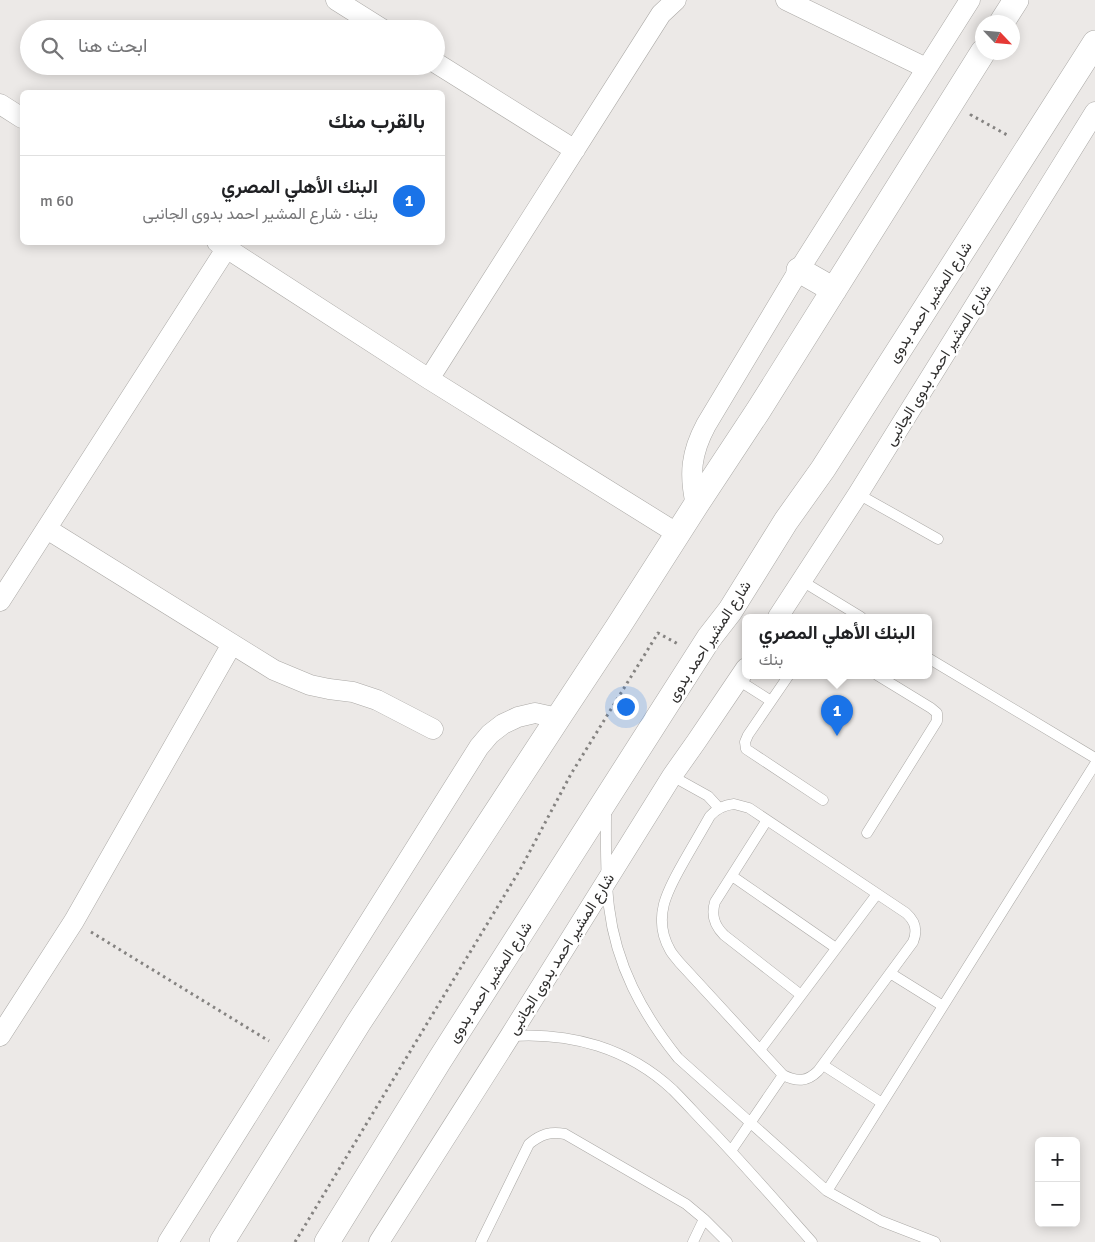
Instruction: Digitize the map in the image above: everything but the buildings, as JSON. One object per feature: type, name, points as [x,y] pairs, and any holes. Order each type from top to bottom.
[{"type":"street","points":[[336,0],[368,20]]},
{"type":"street","points":[[429,379],[661,14],[676,0]]},
{"type":"street","points":[[786,0],[926,68]]},
{"type":"street","points":[[696,505],[692,489],[691,472],[693,456],[698,440],[706,425],[799,270],[970,0]]},
{"type":"street","points":[[1006,15],[1016,0]]},
{"type":"street","name":"شارع المشير احمد بدوى","points":[[327,1242],[439,1061],[698,655],[730,611],[786,521],[823,469],[1095,43]]},
{"type":"street","points":[[222,1242],[359,1022],[758,411],[978,60]]},
{"type":"street","points":[[445,69],[575,150]]},
{"type":"street","points":[[0,104],[20,117]]},
{"type":"street","name":"شارع المشير احمد بدوى الجانبى","points":[[780,614],[858,494],[1095,112]]},
{"type":"street","points":[[0,601],[221,246],[429,379],[678,534]]},
{"type":"street","points":[[799,270],[834,290]]},
{"type":"street","points":[[46,529],[274,670],[319,687],[365,695],[434,730]]},
{"type":"street","points":[[0,1036],[74,921],[232,644]]},
{"type":"street","name":"شارع المشير احمد بدوى الجانبى","points":[[379,1242],[672,776],[742,674]]},
{"type":"street","points":[[168,1242],[479,747],[490,734],[503,724],[518,717],[535,713],[558,718]]},
{"type":"lane","points":[[858,494],[938,539]]},
{"type":"lane","points":[[802,581],[856,614]]},
{"type":"lane","points":[[932,660],[1095,758]]},
{"type":"lane","points":[[748,679],[772,701]]},
{"type":"lane","points":[[786,679],[748,736],[745,742],[746,749],[823,800]]},
{"type":"lane","points":[[867,833],[937,721],[937,713],[931,708],[884,679]]},
{"type":"lane","points":[[827,1191],[1095,764]]},
{"type":"lane","points":[[672,776],[708,796],[719,808]]},
{"type":"lane","points":[[605,801],[606,880],[609,908],[617,944],[632,988],[661,1036],[678,1058],[827,1191],[881,1221],[935,1242]]},
{"type":"lane","points":[[734,804],[749,808],[767,820],[911,918],[916,929],[916,936],[913,942],[823,1065],[812,1076],[798,1080],[783,1075],[679,962],[670,950],[664,935],[662,919],[664,903],[669,888],[710,816],[719,808],[734,804]]},
{"type":"lane","points":[[767,820],[715,902],[713,916],[719,930],[801,995]]},
{"type":"lane","points":[[732,876],[836,948]]},
{"type":"lane","points":[[760,1050],[877,894]]},
{"type":"lane","points":[[890,972],[943,1006]]},
{"type":"lane","points":[[510,1036],[532,1035],[576,1039],[618,1054],[656,1076],[731,1151],[812,1242]]},
{"type":"lane","points":[[823,1065],[882,1103]]},
{"type":"lane","points":[[731,1151],[783,1075]]},
{"type":"lane","points":[[481,1242],[529,1144],[537,1137],[556,1132],[565,1134],[686,1204],[727,1242]]},
{"type":"lane","points":[[693,1242],[704,1219]]},
{"type":"path","points":[[971,115],[1029,147]]},
{"type":"path","points":[[295,1242],[521,868],[571,774],[658,633],[698,655]]},
{"type":"path","points":[[74,921],[287,1052]]},
{"type":"place","name":"البنك الأهلي المصري","points":[[837,736]]}]
